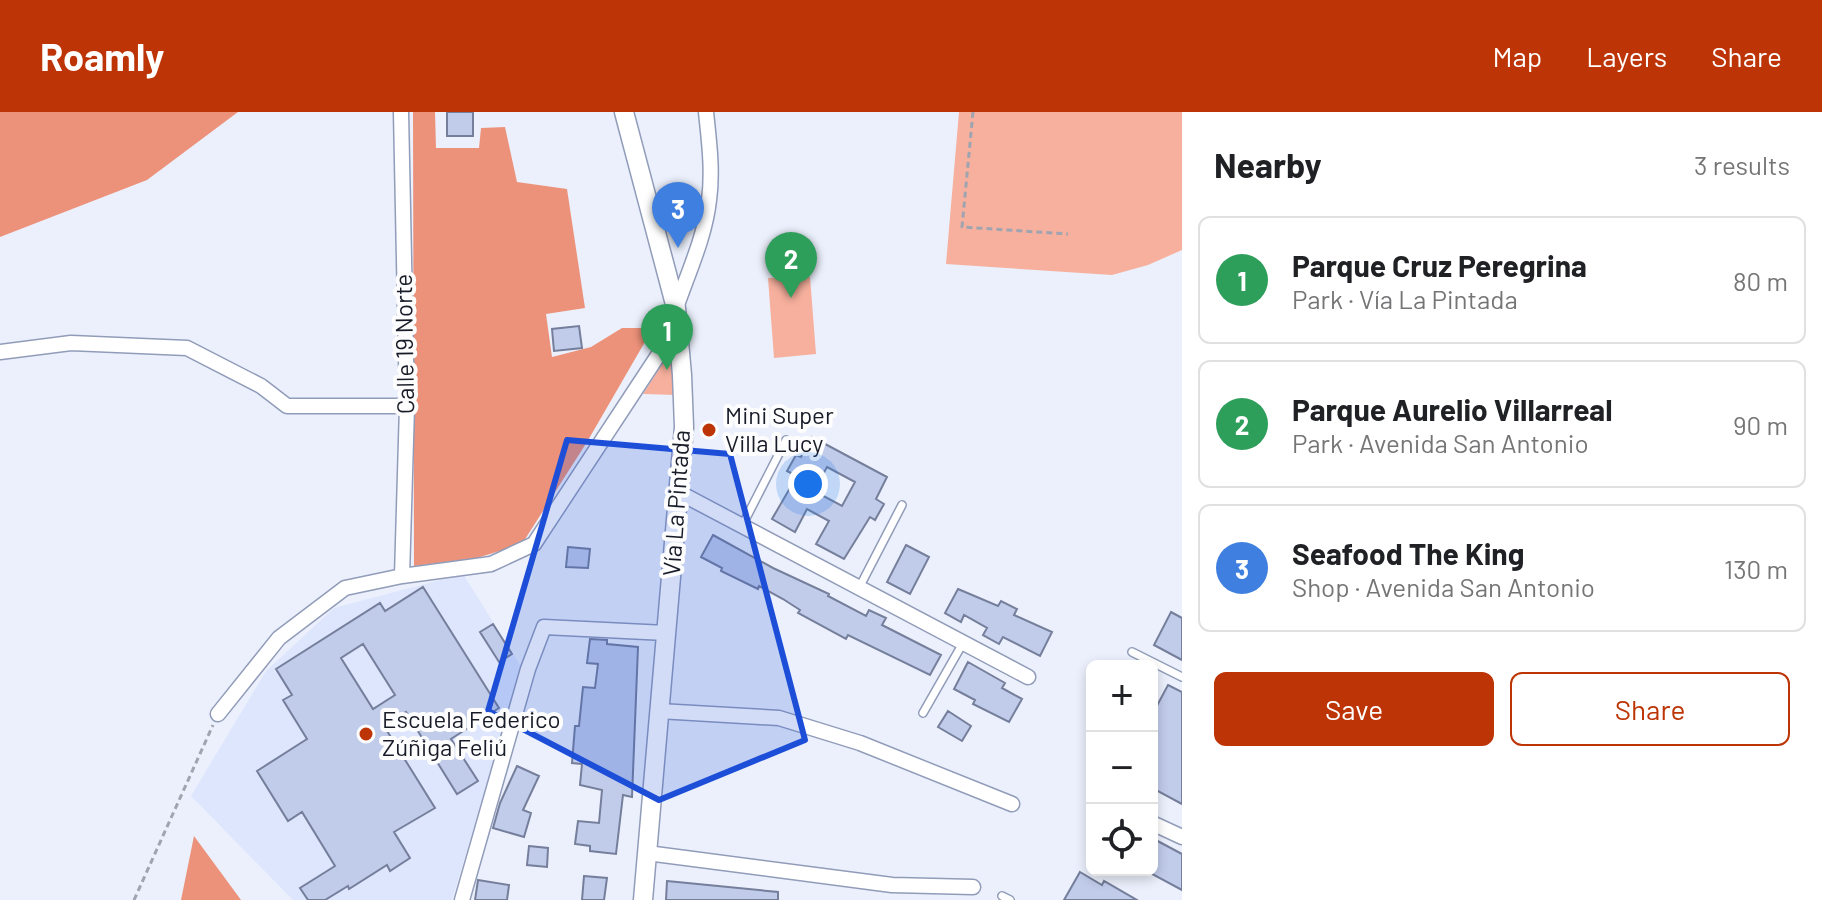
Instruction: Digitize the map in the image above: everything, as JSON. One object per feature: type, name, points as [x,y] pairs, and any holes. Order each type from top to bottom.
[{"type":"main road","name":"Vía La Pintada","points":[[624,112],[677,317],[684,427],[643,900]]},
{"type":"street","name":"Calle 19 Norte","points":[[401,112],[407,406],[402,576]]},
{"type":"street","points":[[218,714],[279,638],[345,588],[402,576],[491,564],[534,544],[677,317],[709,201],[711,170],[706,112]]},
{"type":"street","points":[[0,352],[71,343],[187,348],[261,386],[287,406],[407,406]]},
{"type":"street","points":[[680,493],[1028,677]]},
{"type":"street","points":[[462,900],[528,669],[544,627],[666,633]]},
{"type":"street","points":[[659,711],[779,718],[860,743],[1012,804]]},
{"type":"street","points":[[1158,826],[1182,837]]},
{"type":"street","points":[[647,853],[892,885],[973,887]]},
{"type":"lane","points":[[742,526],[786,440]]},
{"type":"lane","points":[[859,588],[902,505]]},
{"type":"lane","points":[[923,713],[963,643]]},
{"type":"lane","points":[[1132,652],[1182,677]]},
{"type":"path","points":[[973,112],[962,227],[1068,234]]},
{"type":"path","points":[[134,900],[218,714]]},
{"type":"highlighted area","points":[[567,440],[730,454],[805,740],[659,800],[488,711]]},
{"type":"shaded area","points":[[0,112],[238,112],[147,180],[0,237]]},
{"type":"shaded area","points":[[413,112],[435,112],[436,148],[479,148],[481,128],[505,127],[517,182],[567,189],[585,308],[546,314],[552,357],[591,347],[622,328],[653,328],[587,442],[522,544],[477,558],[414,566]]},
{"type":"shaded area","points":[[959,112],[1182,112],[1182,250],[1148,265],[1112,275],[946,264]]},
{"type":"shaded area","points":[[810,277],[816,354],[774,358],[768,278]]},
{"type":"shaded area","points":[[673,347],[676,395],[643,394]]},
{"type":"shaded area","name":"Escuela Federico Zúñiga Feliú","points":[[463,574],[522,668],[452,900],[293,900],[191,796],[266,671],[334,608]]},
{"type":"shaded area","points":[[194,836],[241,900],[181,900]]},
{"type":"building","points":[[447,112],[473,112],[473,136],[447,136]]},
{"type":"building","points":[[579,326],[582,348],[554,351],[552,329]]},
{"type":"building","points":[[812,437],[887,477],[876,499],[884,504],[875,520],[870,517],[844,559],[816,544],[829,521],[807,509],[795,532],[772,519],[797,476],[787,471],[796,455],[801,457]],"holes":[[[827,467],[855,482],[842,506],[814,491]]]},
{"type":"building","points":[[713,535],[866,616],[869,610],[886,618],[882,625],[941,655],[930,675],[848,635],[846,639],[798,613],[800,610],[783,599],[721,571],[722,568],[701,557]]},
{"type":"building","points":[[906,545],[929,557],[910,594],[887,582]]},
{"type":"building","points":[[568,547],[590,549],[588,568],[566,567]]},
{"type":"building","points":[[423,587],[499,708],[451,739],[478,781],[457,794],[406,712],[384,726],[435,808],[394,832],[410,858],[390,871],[387,865],[325,900],[308,900],[300,888],[335,866],[302,812],[288,821],[257,771],[307,739],[283,700],[292,695],[276,669],[380,603],[385,611]],"holes":[[[363,644],[395,695],[373,709],[341,658]]]},
{"type":"building","points":[[958,589],[998,606],[1001,601],[1017,609],[1014,615],[1052,632],[1040,656],[1003,637],[999,644],[983,635],[987,628],[964,615],[961,622],[945,613]]},
{"type":"building","points":[[1171,612],[1182,618],[1182,660],[1154,645]]},
{"type":"building","points":[[493,624],[512,654],[499,662],[480,632]]},
{"type":"building","points":[[590,639],[638,647],[632,797],[623,795],[616,854],[590,851],[590,846],[575,844],[578,821],[599,823],[602,790],[580,785],[582,764],[572,763],[583,687],[595,688],[598,664],[587,663]]},
{"type":"building","points":[[968,662],[1005,683],[1002,688],[1022,699],[1009,722],[973,704],[975,700],[954,689]]},
{"type":"building","points":[[1168,685],[1182,692],[1182,804],[1158,791],[1158,704]]},
{"type":"building","points":[[948,711],[971,726],[962,741],[938,727]]},
{"type":"building","points":[[517,766],[539,776],[523,810],[531,813],[524,837],[493,828],[500,803]]},
{"type":"building","points":[[1158,841],[1182,854],[1182,890],[1156,876]]},
{"type":"building","points":[[529,846],[548,848],[547,867],[527,865]]},
{"type":"building","points":[[1080,872],[1102,885],[1104,881],[1137,900],[1064,900]]},
{"type":"building","points":[[584,876],[607,878],[604,900],[582,900]]},
{"type":"building","points":[[478,880],[509,885],[507,900],[475,900]]},
{"type":"building","points":[[667,881],[778,892],[778,900],[666,900]]},
{"type":"place","name":"Seafood The King","points":[[678,248]]},
{"type":"place","name":"Parque Aurelio Villarreal","points":[[791,298]]},
{"type":"place","name":"Parque Cruz Peregrina","points":[[667,370]]},
{"type":"place","name":"Mini Super Villa Lucy","points":[[709,430]]},
{"type":"place","name":"Escuela Federico Zúñiga Feliú","points":[[366,734]]}]
